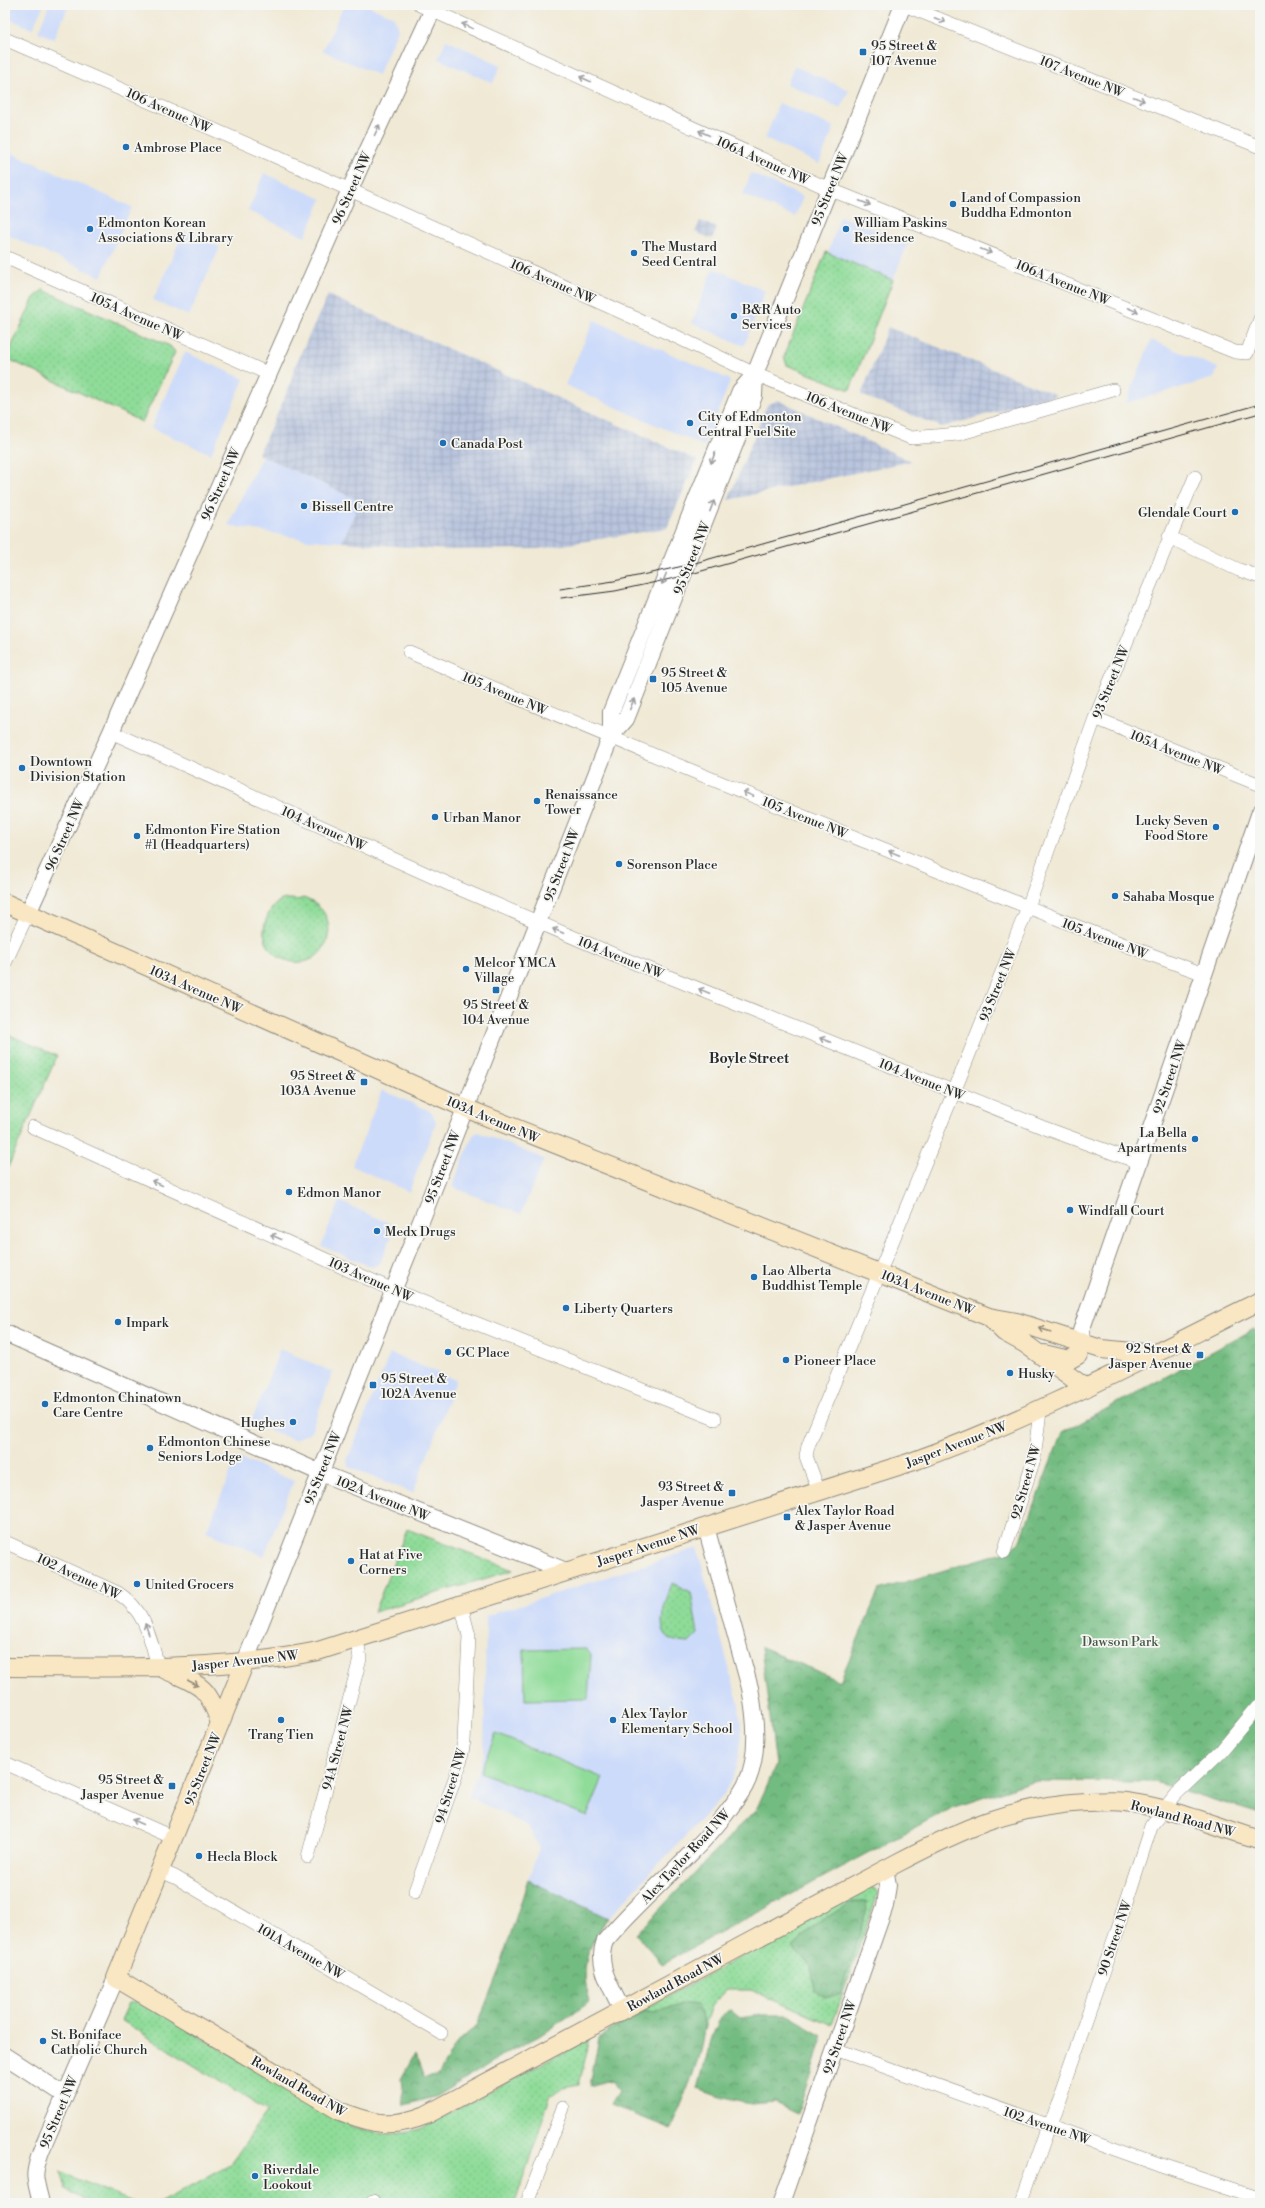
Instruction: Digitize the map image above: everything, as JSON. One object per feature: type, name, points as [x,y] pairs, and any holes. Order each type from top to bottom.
[{"type":"main road","name":"103A Avenue NW","points":[[5,903],[465,1108],[989,1317],[1017,1322],[1101,1349],[1155,1354]]},
{"type":"main road","name":"Jasper Avenue NW","points":[[5,1666],[206,1666],[275,1660],[311,1653],[819,1492],[961,1445],[1040,1411],[1260,1301]]},
{"type":"main road","name":"103A Avenue NW","points":[[989,1317],[1004,1332],[1037,1352],[1086,1388]]},
{"type":"main road","points":[[1037,1352],[1069,1360],[1078,1355],[1082,1342]]},
{"type":"main road","name":"95 Street NW","points":[[116,1978],[161,1871],[245,1662]]},
{"type":"main road","points":[[158,1666],[197,1684],[206,1692],[213,1702],[220,1723]]},
{"type":"main road","name":"Rowland Road NW","points":[[116,1978],[340,2111],[368,2122],[394,2124],[411,2121],[426,2116],[885,1869],[960,1831],[995,1817],[1041,1807],[1074,1803],[1124,1802],[1164,1810],[1260,1840]]},
{"type":"street","name":"107 Avenue NW","points":[[904,5],[1260,147]]},
{"type":"street","name":"95 Street NW","points":[[245,1662],[538,923],[610,736],[611,712],[740,391],[755,374],[904,5]]},
{"type":"street","name":"106A Avenue NW","points":[[429,7],[829,189],[1235,352],[1246,353],[1260,319]]},
{"type":"street","name":"96 Street NW","points":[[5,963],[111,732],[350,191],[429,7]]},
{"type":"street","name":"106 Avenue NW","points":[[5,39],[677,336],[755,374],[912,438],[958,434],[1113,390]]},
{"type":"street","name":"105A Avenue NW","points":[[5,257],[269,374]]},
{"type":"street","name":"93 Street NW","points":[[819,1492],[806,1456],[808,1446],[954,1092],[1028,907],[1095,718],[1195,477]]},
{"type":"street","points":[[1169,537],[1239,570],[1260,577]]},
{"type":"street","name":"105 Avenue NW","points":[[409,652],[930,868],[1204,974]]},
{"type":"street","name":"105A Avenue NW","points":[[1095,718],[1260,785]]},
{"type":"street","name":"104 Avenue NW","points":[[111,732],[538,923],[954,1092],[1140,1163]]},
{"type":"street","name":"92 Street NW","points":[[1082,1342],[1081,1331],[1260,812]]},
{"type":"street","name":"103 Avenue NW","points":[[33,1127],[393,1290],[715,1419]]},
{"type":"street","name":"102A Avenue NW","points":[[5,1333],[320,1473],[566,1571]]},
{"type":"street","name":"92 Street NW","points":[[1004,1552],[1034,1459],[1040,1411]]},
{"type":"street","name":"Alex Taylor Road NW","points":[[622,2010],[600,1961],[600,1951],[605,1941],[697,1847],[731,1806],[745,1786],[755,1745],[754,1712],[750,1688],[706,1527]]},
{"type":"street","name":"102 Avenue NW","points":[[5,1542],[118,1593],[130,1600],[146,1625],[158,1666]]},
{"type":"street","name":"94 Street NW","points":[[415,1891],[460,1764],[464,1741],[469,1636],[461,1605]]},
{"type":"street","name":"94A Street NW","points":[[308,1857],[360,1659],[357,1639]]},
{"type":"street","name":"90 Street NW","points":[[1022,2203],[1118,1931],[1151,1826],[1176,1794],[1221,1751],[1260,1704]]},
{"type":"street","points":[[5,1763],[174,1838]]},
{"type":"street","name":"92 Street NW","points":[[781,2203],[885,1906],[888,1885],[885,1869]]},
{"type":"street","name":"101A Avenue NW","points":[[161,1871],[175,1877],[441,2033]]},
{"type":"street","name":"95 Street NW","points":[[43,2201],[34,2180],[35,2169],[65,2095],[116,1978]]},
{"type":"street","name":"102 Avenue NW","points":[[835,2049],[1049,2126],[1260,2198]]},
{"type":"street","points":[[5,2056],[65,2095]]},
{"type":"street","points":[[527,2203],[563,2108]]},
{"type":"shaded area","points":[[5,5],[44,5],[32,29],[5,17]]},
{"type":"shaded area","points":[[49,5],[69,5],[54,39],[38,32]]},
{"type":"shaded area","points":[[344,5],[366,5],[394,17],[398,29],[378,75],[323,51]]},
{"type":"shaded area","points":[[446,40],[501,65],[493,83],[438,59]]},
{"type":"shaded area","points":[[794,66],[849,90],[841,109],[787,84]]},
{"type":"shaded area","points":[[779,103],[834,127],[819,164],[765,139]]},
{"type":"shaded area","points":[[5,150],[132,207],[101,277],[5,234]]},
{"type":"shaded area","points":[[264,173],[322,199],[305,237],[248,211]]},
{"type":"shaded area","points":[[751,173],[803,197],[795,217],[743,195]]},
{"type":"shaded area","points":[[840,216],[908,243],[893,280],[828,254]]},
{"type":"shaded area","points":[[700,221],[717,228],[712,239],[695,232]]},
{"type":"shaded area","points":[[184,231],[220,247],[189,316],[153,300]]},
{"type":"shaded area","points":[[713,268],[765,291],[744,346],[692,323]]},
{"type":"shaded area","points":[[328,295],[697,460],[667,528],[538,549],[447,550],[342,542],[360,501],[258,454],[289,388],[296,363]]},
{"type":"shaded area","points":[[594,320],[728,379],[730,382],[704,446],[565,385]]},
{"type":"shaded area","points":[[888,327],[1057,395],[942,427],[861,395]]},
{"type":"shaded area","points":[[1151,340],[1218,368],[1214,378],[1126,403]]},
{"type":"shaded area","points":[[185,352],[244,379],[211,454],[151,428]]},
{"type":"shaded area","points":[[778,400],[911,461],[728,500],[767,405]]},
{"type":"shaded area","points":[[262,456],[360,501],[342,542],[308,540],[228,525]]},
{"type":"shaded area","points":[[382,1090],[432,1112],[436,1122],[409,1192],[352,1166]]},
{"type":"shaded area","points":[[478,1132],[544,1159],[521,1214],[452,1187],[473,1135]]},
{"type":"shaded area","points":[[339,1201],[396,1226],[380,1263],[372,1267],[321,1246]]},
{"type":"shaded area","points":[[280,1349],[333,1372],[311,1432],[294,1440],[251,1422]]},
{"type":"shaded area","points":[[390,1353],[456,1380],[413,1493],[349,1467],[347,1461]]},
{"type":"shaded area","points":[[237,1457],[294,1481],[264,1556],[206,1532]]},
{"type":"shaded area","name":"Alex Taylor Elementary School","points":[[697,1548],[739,1705],[742,1736],[737,1768],[723,1796],[608,1918],[528,1880],[539,1848],[528,1826],[469,1797],[484,1754],[486,1616]]},
{"type":"green space","points":[[826,252],[893,280],[850,390],[787,365],[784,357]]},
{"type":"green space","points":[[43,290],[170,346],[175,352],[142,422],[6,358],[34,298]]},
{"type":"green space","points":[[303,898],[318,906],[326,917],[329,929],[327,941],[320,952],[311,960],[298,962],[283,959],[270,949],[266,942],[264,933],[265,923],[270,912],[278,902],[288,899],[297,900]]},
{"type":"green space","points":[[5,1033],[57,1056],[5,1174]]},
{"type":"green space","name":"Dawson Park","points":[[1254,1329],[1260,1340],[1260,1814],[1155,1782],[1033,1781],[952,1808],[662,1964],[636,1934],[757,1808],[776,1765],[761,1647],[840,1681],[879,1590],[1004,1552],[1019,1543],[1062,1433]]},
{"type":"green space","points":[[407,1529],[513,1570],[374,1612]]},
{"type":"green space","points":[[672,1583],[691,1592],[698,1634],[689,1643],[676,1641],[668,1637],[663,1630],[663,1613]]},
{"type":"green space","points":[[586,1649],[591,1655],[588,1699],[525,1700],[524,1650]]},
{"type":"green space","points":[[496,1734],[603,1778],[587,1816],[480,1772]]},
{"type":"green space","points":[[528,1880],[608,1918],[595,1938],[587,1957],[585,1978],[590,2002],[539,2036],[512,2050],[435,2097],[404,2105],[401,2079],[415,2054],[424,2078],[437,2076],[459,2040],[477,2026],[499,1970]]},
{"type":"green space","points":[[869,1887],[874,1888],[878,1893],[832,2025],[751,1990],[727,1990],[712,2005],[679,2108],[595,2077],[609,2028]]},
{"type":"green space","points":[[851,1902],[866,1902],[867,1910],[840,1995],[825,1997],[815,1990],[811,1967],[793,1947],[799,1940],[827,1917]]},
{"type":"green space","points":[[143,2002],[346,2124],[374,2132],[391,2133],[420,2129],[590,2038],[579,2085],[563,2088],[550,2097],[515,2203],[159,2203],[230,2165],[267,2111],[121,2020],[129,2003]]},
{"type":"green space","points":[[678,2004],[697,2006],[704,2020],[701,2047],[697,2061],[671,2129],[611,2105],[619,2092],[609,2080],[590,2086],[599,2038],[645,2010],[655,2013]]},
{"type":"green space","points":[[729,2009],[740,2018],[759,2015],[788,2015],[823,2035],[798,2113],[775,2102],[751,2104],[723,2098],[698,2089],[713,2034],[723,2015]]},
{"type":"green space","points":[[60,2172],[135,2203],[89,2203],[65,2189]]},
{"type":"tram line","points":[[560,589],[614,581],[688,565],[1260,404]]},
{"type":"tram line","points":[[561,598],[615,591],[684,576],[1260,413]]},
{"type":"place","name":"95 Street & 107 Avenue","points":[[863,52]]},
{"type":"place","name":"Ambrose Place","points":[[126,147]]},
{"type":"place","name":"Land of Compassion Buddha Edmonton","points":[[953,204]]},
{"type":"place","name":"Edmonton Korean Associations & Library","points":[[90,229]]},
{"type":"place","name":"William Paskins Residence","points":[[846,229]]},
{"type":"place","name":"The Mustard Seed Central","points":[[634,253]]},
{"type":"place","name":"B&R Auto Services","points":[[734,316]]},
{"type":"place","name":"City of Edmonton Central Fuel Site","points":[[690,423]]},
{"type":"place","name":"Canada Post","points":[[443,443]]},
{"type":"place","name":"Bissell Centre","points":[[304,506]]},
{"type":"place","name":"Glendale Court","points":[[1235,512]]},
{"type":"place","name":"95 Street & 105 Avenue","points":[[653,679]]},
{"type":"place","name":"Downtown Division Station","points":[[22,768]]},
{"type":"place","name":"Renaissance Tower","points":[[537,801]]},
{"type":"place","name":"Urban Manor","points":[[435,817]]},
{"type":"place","name":"Lucky Seven Food Store","points":[[1216,827]]},
{"type":"place","name":"Edmonton Fire Station #1 (Headquarters)","points":[[137,836]]},
{"type":"place","name":"Sorenson Place","points":[[619,864]]},
{"type":"place","name":"Sahaba Mosque","points":[[1115,896]]},
{"type":"place","name":"Melcor YMCA Village","points":[[466,969]]},
{"type":"place","name":"95 Street & 104 Avenue","points":[[496,990]]},
{"type":"place","name":"95 Street & 103A Avenue","points":[[364,1082]]},
{"type":"place","name":"La Bella Apartments","points":[[1195,1139]]},
{"type":"place","name":"Edmon Manor","points":[[289,1192]]},
{"type":"place","name":"Windfall Court","points":[[1070,1210]]},
{"type":"place","name":"Medx Drugs","points":[[377,1231]]},
{"type":"place","name":"Lao Alberta Buddhist Temple","points":[[754,1277]]},
{"type":"place","name":"Liberty Quarters","points":[[566,1308]]},
{"type":"place","name":"Impark","points":[[118,1322]]},
{"type":"place","name":"GC Place","points":[[448,1352]]},
{"type":"place","name":"92 Street & Jasper Avenue","points":[[1200,1355]]},
{"type":"place","name":"Pioneer Place","points":[[786,1360]]},
{"type":"place","name":"Husky","points":[[1010,1373]]},
{"type":"place","name":"95 Street & 102A Avenue","points":[[373,1385]]},
{"type":"place","name":"Edmonton Chinatown Care Centre","points":[[45,1404]]},
{"type":"place","name":"Hughes","points":[[293,1422]]},
{"type":"place","name":"Edmonton Chinese Seniors Lodge","points":[[150,1448]]},
{"type":"place","name":"93 Street & Jasper Avenue","points":[[732,1493]]},
{"type":"place","name":"Alex Taylor Road & Jasper Avenue","points":[[787,1517]]},
{"type":"place","name":"Hat at Five Corners","points":[[351,1561]]},
{"type":"place","name":"United Grocers","points":[[137,1584]]},
{"type":"place","name":"Trang Tien","points":[[281,1720]]},
{"type":"place","name":"Alex Taylor Elementary School","points":[[613,1720]]},
{"type":"place","name":"95 Street & Jasper Avenue","points":[[172,1786]]},
{"type":"place","name":"Hecla Block","points":[[199,1856]]},
{"type":"place","name":"St. Boniface Catholic Church","points":[[43,2041]]},
{"type":"place","name":"Riverdale Lookout","points":[[255,2176]]},
{"type":"district","name":"Boyle Street","points":[[749,1058]]}]
